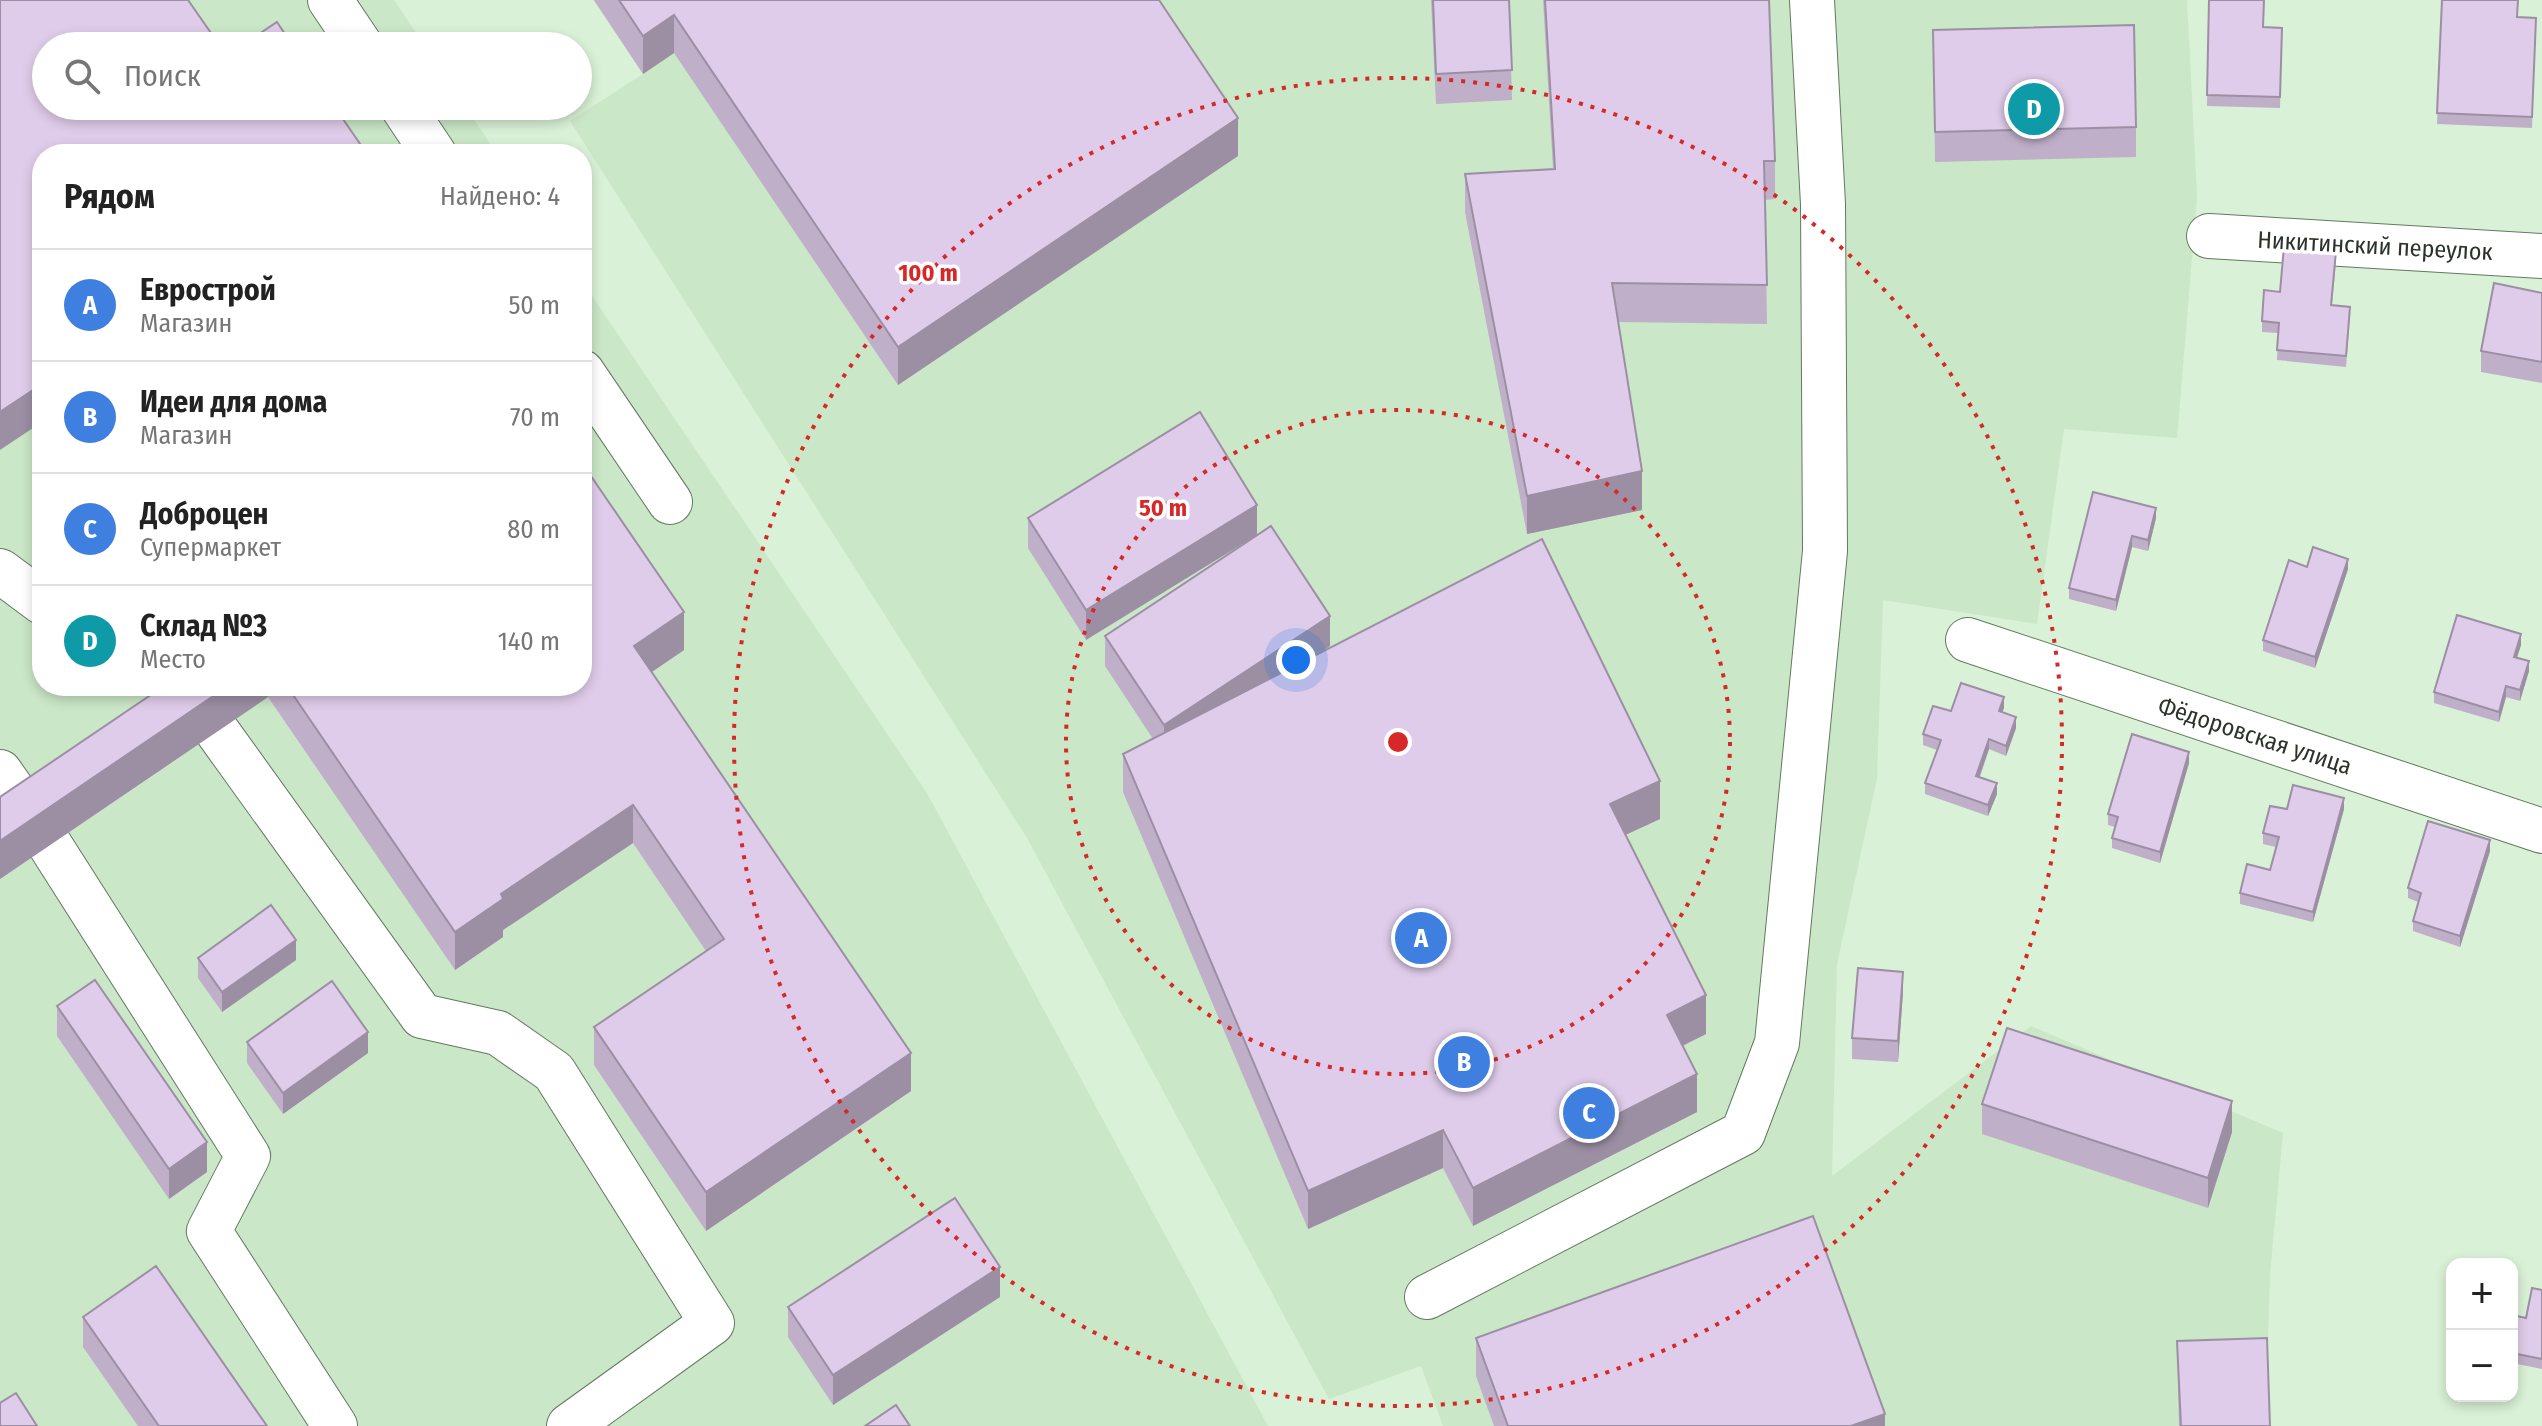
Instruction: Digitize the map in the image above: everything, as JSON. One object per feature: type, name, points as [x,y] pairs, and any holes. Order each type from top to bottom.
[{"type":"street","points":[[330,0],[352,32]]},
{"type":"street","points":[[1427,1297],[1743,1133],[1777,1043],[1825,551],[1823,204],[1812,0]]},
{"type":"street","points":[[411,120],[427,144]]},
{"type":"street","name":"Никитинский переулок","points":[[2209,236],[2542,256]]},
{"type":"street","points":[[592,387],[670,502]]},
{"type":"street","points":[[0,571],[32,595]]},
{"type":"street","name":"Фёдоровская улица","points":[[1968,640],[2542,831]]},
{"type":"street","points":[[217,731],[422,1016],[498,1033],[554,1072],[712,1323],[569,1426]]},
{"type":"street","points":[[0,772],[248,1156],[209,1231],[335,1426]]},
{"type":"shaded area","points":[[0,0],[394,0],[416,32],[32,32],[32,120],[474,120],[490,144],[32,144],[32,696],[592,696],[592,296],[927,793],[1268,1426],[0,1426]]},
{"type":"shaded area","points":[[593,0],[2187,0],[2197,197],[2177,438],[2064,429],[2037,624],[1883,600],[1877,778],[1837,964],[1832,1176],[2031,1026],[2283,1133],[2270,1275],[2269,1426],[1443,1426],[1421,1366],[1329,1399],[1027,838],[592,156],[592,144],[585,144],[570,121],[592,120],[592,107],[643,74]]},
{"type":"building","points":[[0,0],[188,0],[210,32],[32,32],[32,120],[344,120],[360,144],[32,144],[32,391],[0,412]]},
{"type":"building","points":[[619,0],[1159,0],[1238,118],[898,347],[674,15],[643,36]]},
{"type":"building","points":[[1433,0],[1509,0],[1512,70],[1436,74]]},
{"type":"building","points":[[1545,0],[1769,0],[1775,161],[1764,161],[1767,285],[1612,283],[1642,471],[1527,496],[1465,174],[1555,169]]},
{"type":"building","points":[[2209,0],[2264,0],[2263,27],[2282,28],[2280,97],[2207,95]]},
{"type":"building","points":[[2442,0],[2518,0],[2517,17],[2536,18],[2532,117],[2437,113]]},
{"type":"building","points":[[277,22],[284,32],[262,32]]},
{"type":"building","points":[[2134,25],[2136,127],[1935,132],[1933,30]]},
{"type":"building","points":[[2284,246],[2336,251],[2331,305],[2350,307],[2346,356],[2277,350],[2279,323],[2262,321],[2264,290],[2280,292]]},
{"type":"building","points":[[2494,283],[2542,293],[2542,362],[2481,351]]},
{"type":"building","points":[[1200,412],[1257,505],[1086,610],[1028,518]]},
{"type":"building","points":[[592,478],[684,612],[634,646],[911,1053],[706,1192],[594,1027],[724,939],[633,805],[501,894],[503,899],[455,932],[294,696],[592,696]]},
{"type":"building","points":[[2093,492],[2156,508],[2148,540],[2132,536],[2116,600],[2069,588]]},
{"type":"building","points":[[1271,526],[1330,616],[1164,725],[1105,636]]},
{"type":"building","points":[[1542,539],[1660,781],[1610,804],[1706,995],[1667,1015],[1697,1074],[1473,1188],[1443,1130],[1308,1191],[1123,754]]},
{"type":"building","points":[[2313,547],[2348,559],[2315,657],[2263,640],[2289,560],[2307,567]]},
{"type":"building","points":[[2457,615],[2521,634],[2514,657],[2529,661],[2520,690],[2506,686],[2499,712],[2434,692]]},
{"type":"building","points":[[1961,683],[2004,697],[1999,711],[2016,717],[2006,746],[1989,739],[1976,776],[1997,783],[1988,805],[1925,783],[1941,740],[1923,734],[1933,706],[1951,711]]},
{"type":"building","points":[[149,696],[213,696],[0,841],[0,797]]},
{"type":"building","points":[[2132,734],[2189,752],[2160,852],[2112,838],[2118,817],[2108,814]]},
{"type":"building","points":[[2293,785],[2344,798],[2313,912],[2240,893],[2247,864],[2270,870],[2279,837],[2263,833],[2270,806],[2287,809]]},
{"type":"building","points":[[2428,821],[2490,840],[2460,936],[2413,921],[2421,893],[2408,888]]},
{"type":"building","points":[[271,905],[296,940],[222,992],[198,958]]},
{"type":"building","points":[[1858,968],[1903,972],[1898,1041],[1852,1038]]},
{"type":"building","points":[[95,980],[207,1142],[169,1169],[57,1006]]},
{"type":"building","points":[[332,981],[368,1032],[283,1093],[247,1042]]},
{"type":"building","points":[[2007,1028],[2232,1101],[2208,1178],[1982,1104]]},
{"type":"building","points":[[955,1198],[1000,1267],[833,1375],[788,1307]]},
{"type":"building","points":[[1813,1216],[1885,1414],[1851,1426],[1508,1426],[1476,1338]]},
{"type":"building","points":[[156,1266],[267,1426],[159,1426],[83,1317]]},
{"type":"building","points":[[2532,1288],[2542,1290],[2542,1359],[2518,1354],[2518,1316],[2526,1318]]},
{"type":"building","points":[[2267,1338],[2270,1426],[2181,1426],[2177,1341]]},
{"type":"building","points":[[16,1393],[37,1426],[0,1426],[0,1403]]},
{"type":"building","points":[[896,1405],[910,1426],[865,1426]]},
{"type":"place","name":"Склад №3","points":[[2034,109]]},
{"type":"place","name":"Еврострой","points":[[1421,938]]},
{"type":"place","name":"Идеи для дома","points":[[1464,1062]]},
{"type":"place","name":"Доброцен","points":[[1589,1113]]}]
